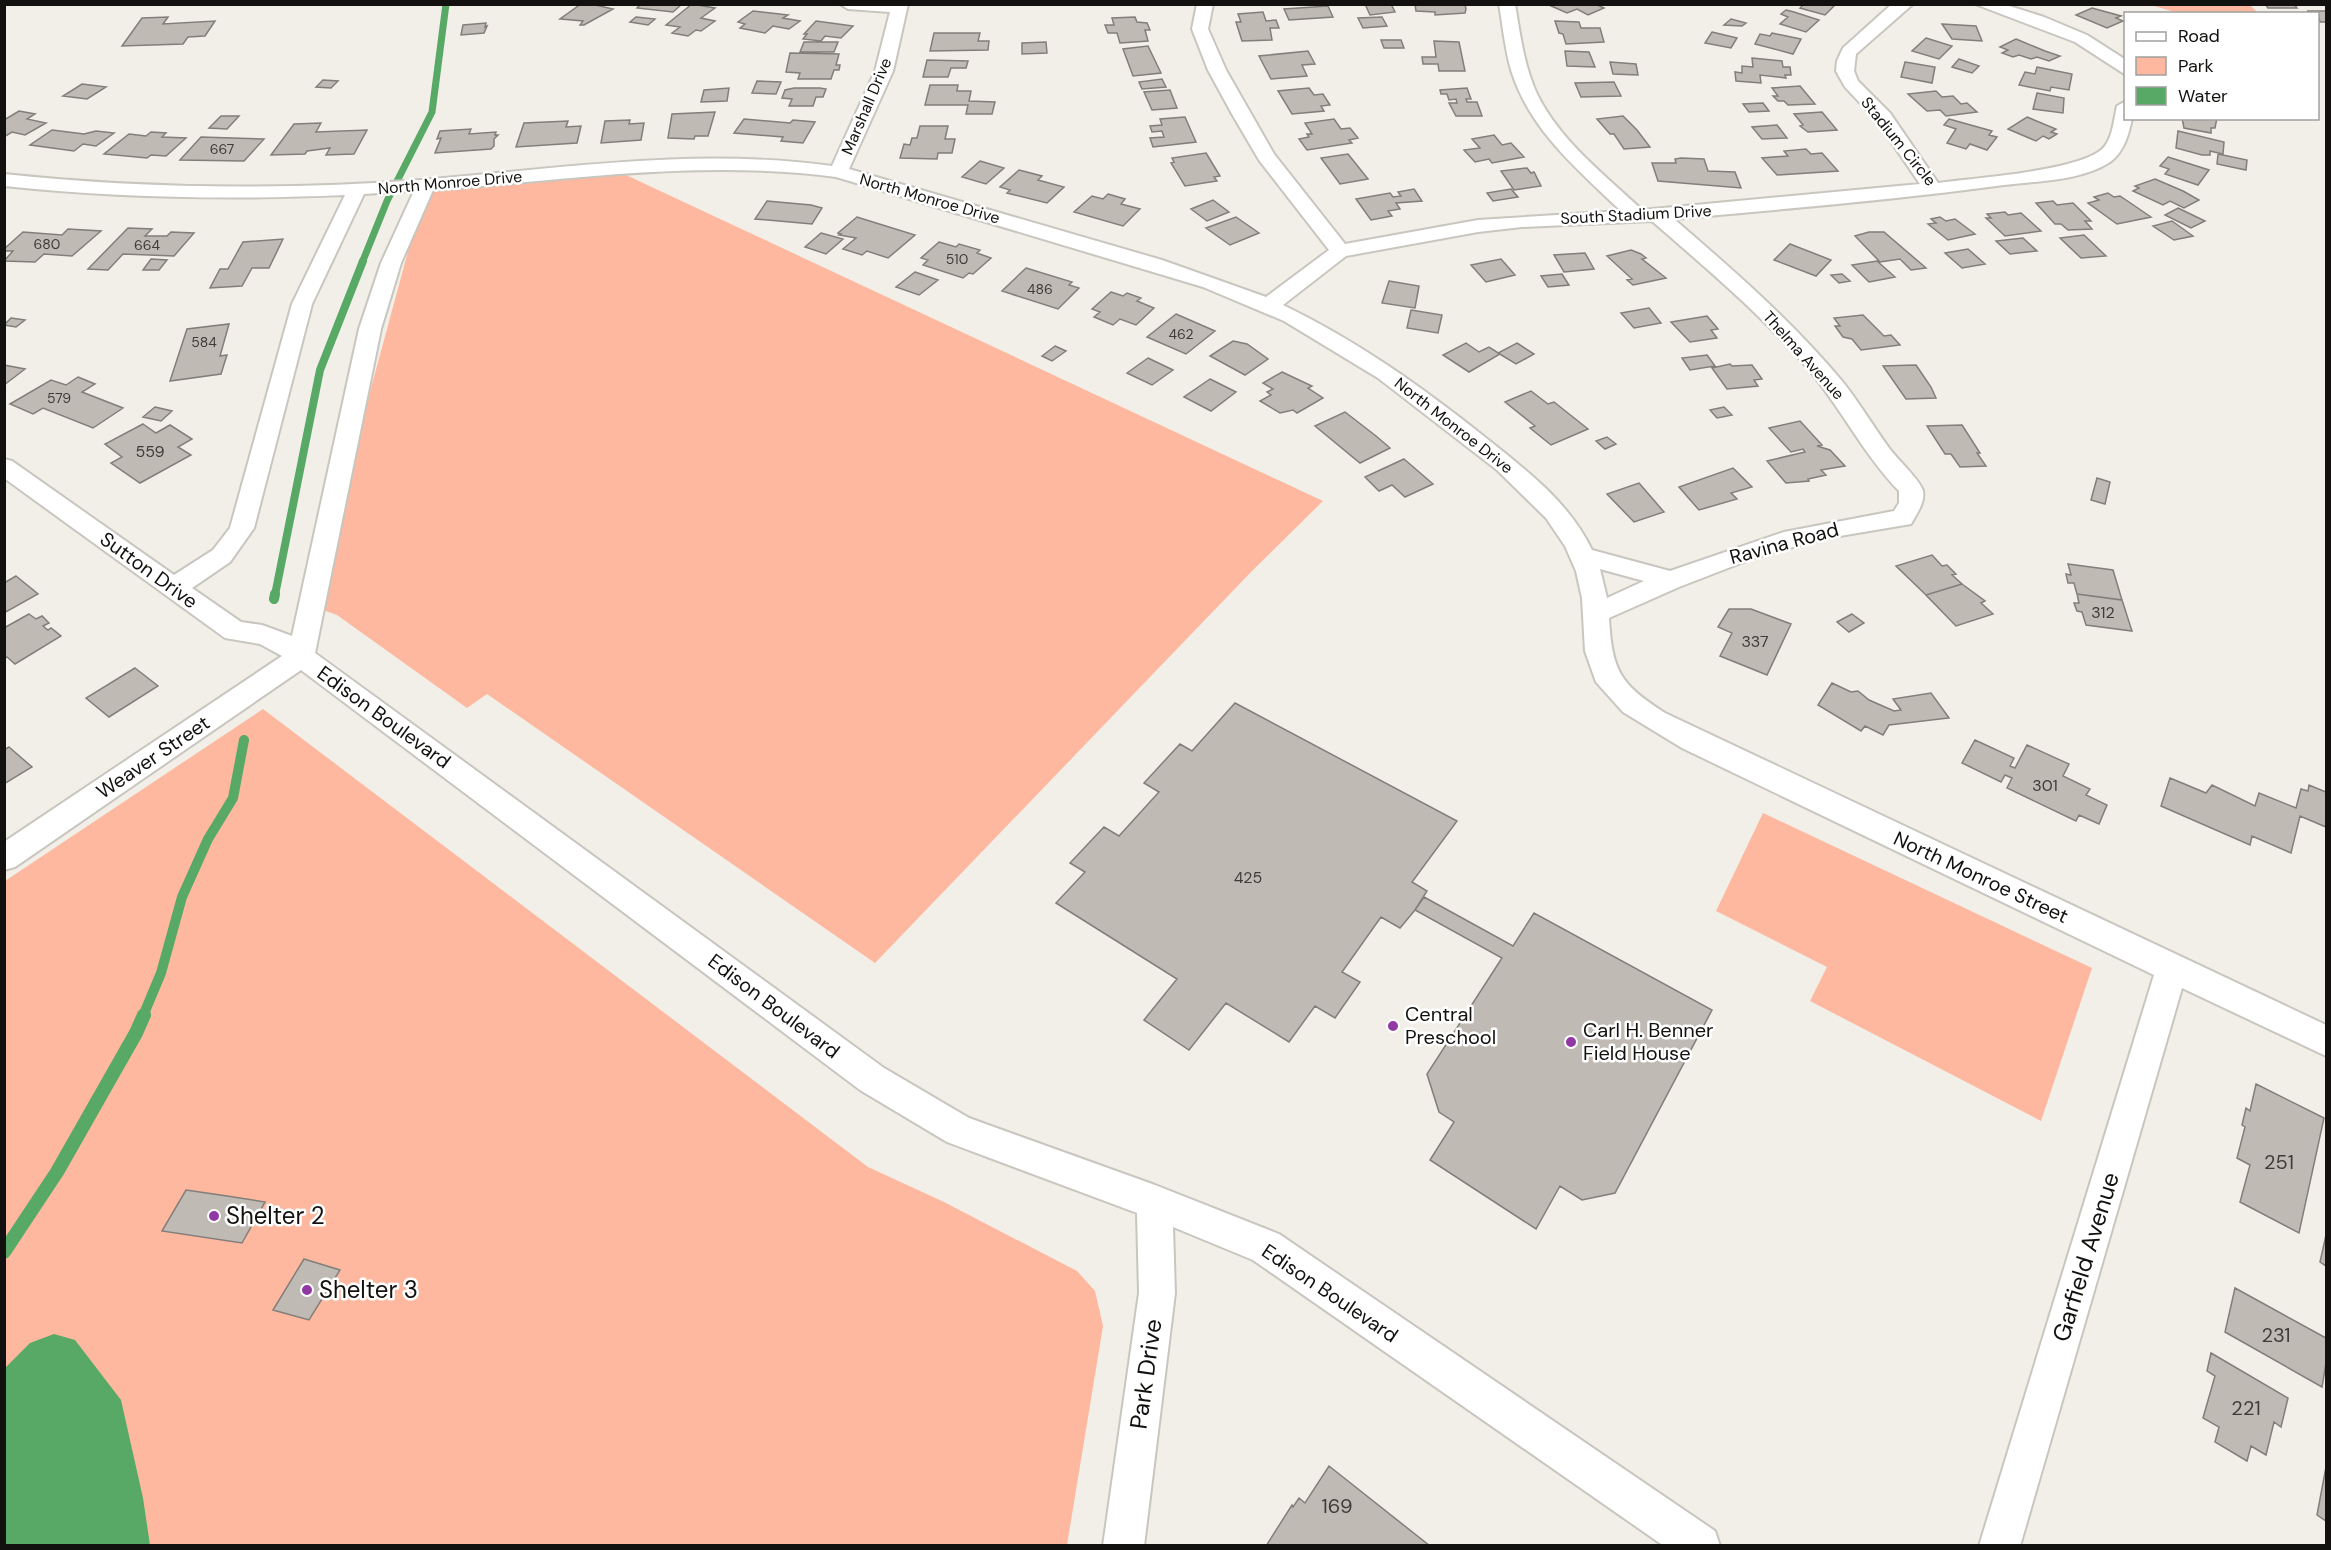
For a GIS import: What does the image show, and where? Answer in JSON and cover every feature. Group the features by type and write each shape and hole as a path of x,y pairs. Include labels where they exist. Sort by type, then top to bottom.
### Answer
{"street":[{"path":"848,4 900,6"},
{"path":"1205,4 1200,28 1236,105 1266,156 1340,251 1268,306"},
{"name":"Thelma Avenue","path":"1507,4 1520,72 1538,112 1561,141 1647,216 1751,296 1834,387 1897,476 1911,489 1911,503 1902,518"},
{"name":"Stadium Circle","path":"1905,4 1896,9 1849,52 1845,61 1845,71 1851,83 1896,133 1934,189 2066,171 2086,166 2113,151 2120,139 2124,117"},
{"path":"1983,4 2080,38 2114,57 2124,68"},
{"name":"Marshall Drive","path":"838,172 884,71 900,6"},
{"name":"North Monroe Drive","path":"4,180 100,189 257,195 420,185 676,162 746,161 838,172 1160,265 1268,306 1364,358 1433,405 1535,491 1557,514 1582,556 1593,586 1597,613 1596,644 1600,661 1614,686 1639,710"},
{"name":"Edison Boulevard","path":"420,185 370,329 302,656 872,1079 959,1131 1155,1202 1266,1247 1700,1545"},
{"path":"173,587 217,560 233,544 242,528 302,304 362,189"},
{"name":"South Stadium Drive","path":"1340,251 1489,224 1647,216 1934,189"},
{"name":"Sutton Drive","path":"4,466 234,631 274,638 302,656"},
{"name":"Ravina Road","path":"1597,613 1669,579 1740,553 1814,532 1902,518"},
{"path":"1582,556 1669,579"},
{"name":"Weaver Street","path":"4,858 302,656"},
{"name":"North Monroe Street","path":"1639,710 1692,740 2326,1041"},
{"name":"Garfield Avenue","path":"1999,1545 2172,968"},
{"name":"Park Drive","path":"1123,1545 1157,1293 1155,1202"}],"green space":[{"path":"2151,5 2250,5 2257,12 2175,12"},
{"path":"611,168 1323,501 1251,572 875,963 487,694 467,708 337,615 312,606 426,185"},
{"path":"263,709 868,1167 944,1202 1077,1271 1095,1291 1103,1326 1067,1545 5,1546 5,881"},
{"path":"1763,813 2092,968 2041,1121 1810,1001 1827,967 1716,911"}],"water":[{"path":"54,1334 75,1340 121,1400 143,1498 150,1545 5,1545 5,1368 30,1343"}],"building":[{"path":"581,4 613,9 584,25 580,25 583,21 560,19"},
{"path":"641,4 682,4 673,12 637,8"},
{"path":"692,4 715,8 701,18 715,21 701,31 696,30 688,36 672,33 680,27 666,25"},
{"path":"1365,4 1391,4 1395,12 1370,15"},
{"path":"1415,4 1465,4 1466,9 1465,13 1435,15 1435,12 1416,11"},
{"path":"1595,4 1604,8 1588,15 1577,9 1567,13 1549,5"},
{"path":"1804,4 1836,4 1825,15 1800,8"},
{"path":"2265,4 2294,4 2297,8 2268,8"},
{"path":"1328,6 1333,17 1289,20 1284,9"},
{"path":"2092,8 2121,16 2116,18 2123,21 2107,28 2076,15"},
{"path":"1786,10 1819,20 1806,32 1780,24 1788,17 1781,14"},
{"path":"753,11 788,15 783,18 800,21 789,29 773,26 765,33 740,28 745,24 738,22"},
{"path":"2307,11 2326,11 2326,22 2320,22 2319,12"},
{"path":"1263,12 1266,21 1276,20 1279,28 1270,28 1272,40 1242,41 1236,22 1241,22 1238,14"},
{"path":"168,17 163,24 215,21 205,36 188,37 183,44 122,46 142,18"},
{"path":"636,17 655,19 648,25 630,22"},
{"path":"1135,17 1137,22 1147,23 1150,30 1145,30 1148,41 1120,43 1117,33 1108,33 1105,25 1114,25 1112,18"},
{"path":"1382,17 1387,26 1363,28 1358,18"},
{"path":"1731,19 1746,23 1742,26 1724,25"},
{"path":"816,21 853,26 841,38 825,36 821,41 803,39 807,34 804,34"},
{"path":"1555,21 1579,22 1581,28 1600,28 1604,42 1566,44"},
{"path":"486,23 484,33 461,35 463,25"},
{"path":"1942,24 1976,26 1982,41 1952,39"},
{"path":"1712,32 1737,38 1731,48 1705,43"},
{"path":"934,33 980,33 978,41 989,41 988,50 930,51"},
{"path":"1772,33 1801,39 1793,54 1755,44 1760,34 1770,36"},
{"path":"1926,38 1952,46 1939,59 1912,51"},
{"path":"2016,39 2060,56 2049,61 2019,55 2013,57 2002,53 2008,50 2000,47"},
{"path":"1381,40 1401,40 1404,48 1384,48"},
{"path":"1434,41 1459,42 1465,71 1439,71 1438,64 1423,64 1422,57 1436,57"},
{"path":"804,42 838,42 834,52 800,52"},
{"path":"1046,42 1047,53 1022,54 1022,43"},
{"path":"1148,46 1161,73 1133,76 1123,49"},
{"path":"1308,51 1315,64 1302,65 1307,76 1271,79 1259,56"},
{"path":"1565,51 1589,52 1595,67 1567,66"},
{"path":"790,53 839,54 836,65 840,65 839,70 834,70 831,79 798,79 800,73 786,72"},
{"path":"1752,58 1782,61 1783,67 1790,67 1791,75 1785,75 1786,78 1760,75 1761,83 1736,81 1735,72 1742,73 1742,66 1753,67"},
{"path":"1959,59 1979,66 1972,73 1952,67"},
{"path":"927,60 968,61 966,68 951,68 948,77 923,77"},
{"path":"1610,62 1636,64 1638,75 1613,74"},
{"path":"1905,62 1935,67 1932,83 1901,77"},
{"path":"2037,67 2072,74 2069,90 2051,87 2050,91 2019,85 2025,72 2035,74"},
{"path":"1162,79 1166,87 1142,89 1139,82"},
{"path":"323,80 338,81 331,88 316,87"},
{"path":"757,81 781,82 776,94 752,93"},
{"path":"1614,82 1621,96 1581,97 1575,83"},
{"path":"82,84 106,87 87,99 63,96"},
{"path":"930,85 958,85 957,91 971,91 969,101 995,102 992,114 966,114 968,105 925,105"},
{"path":"1800,86 1815,104 1788,105 1773,96 1778,96 1772,88"},
{"path":"729,88 727,101 701,102 704,90"},
{"path":"1309,88 1314,95 1323,94 1330,105 1321,106 1324,111 1292,114 1278,91"},
{"path":"1467,88 1471,99 1466,99 1467,102 1477,102 1482,116 1456,116 1449,103 1457,103 1456,99 1449,100 1447,94 1441,94 1440,90"},
{"path":"826,89 823,97 816,97 813,106 789,106 792,99 782,98 785,90"},
{"path":"1170,90 1177,108 1152,110 1144,92"},
{"path":"1936,91 1942,97 1953,96 1961,104 1967,103 1977,112 1946,116 1940,110 1927,111 1908,94"},
{"path":"2037,93 2064,98 2063,113 2033,109"},
{"path":"1763,103 1769,111 1749,112 1743,104"},
{"path":"19,111 35,114 27,119 46,123 25,135 12,132 4,137 4,120"},
{"path":"715,112 708,136 695,136 694,139 668,138 672,114"},
{"path":"1822,112 1837,130 1808,132 1800,126 1803,125 1794,114"},
{"path":"221,116 239,116 227,129 209,128"},
{"path":"1623,116 1650,147 1624,149 1614,134 1610,134 1597,119"},
{"path":"1185,117 1196,142 1153,147 1150,138 1164,137 1162,131 1152,132 1150,126 1162,125 1160,119"},
{"path":"2027,117 2056,129 2051,132 2057,134 2049,139 2043,136 2036,141 2008,129"},
{"path":"744,119 790,123 793,120 815,122 803,143 781,141 783,137 734,133"},
{"path":"1334,119 1341,129 1350,128 1358,138 1349,140 1352,143 1307,150 1299,139 1312,134 1305,123"},
{"path":"1949,119 1992,131 1989,135 1997,137 1987,150 1970,144 1966,149 1947,143 1956,129 1944,125"},
{"path":"630,120 629,124 644,123 641,140 601,143 605,121"},
{"path":"2182,120 2217,120 2215,128 2211,128 2211,133 2184,128"},
{"path":"568,121 566,127 581,126 577,143 516,147 524,123"},
{"path":"321,123 316,132 367,130 354,154 326,155 330,148 307,151 305,154 271,155 294,124"},
{"path":"1777,125 1787,138 1762,139 1752,127"},
{"path":"920,126 948,126 945,139 955,139 952,153 938,153 937,159 900,158 904,144 910,145 912,138 917,138"},
{"path":"471,129 469,134 496,132 495,135 498,135 494,139 494,146 491,149 435,153 441,138 437,139 440,131"},
{"path":"52,130 84,134 96,131 114,133 96,146 83,144 74,151 30,145"},
{"path":"2178,131 2224,142 2223,154 2210,151 2210,155 2202,155 2176,148"},
{"path":"151,132 166,133 162,137 186,138 166,156 151,155 147,158 104,154 129,134 146,136"},
{"path":"1494,135 1502,145 1511,143 1524,157 1492,163 1489,159 1475,162 1464,150 1480,148 1472,139"},
{"path":"201,137 264,139 244,161 180,160"},
{"path":"1806,149 1811,154 1822,153 1838,171 1777,175 1762,158 1788,156 1784,151"},
{"path":"1206,153 1220,176 1214,177 1217,181 1185,186 1171,163 1174,162 1172,158"},
{"path":"1348,154 1368,179 1340,184 1321,158"},
{"path":"2218,154 2247,160 2246,170 2217,164"},
{"path":"2168,157 2209,170 2198,185 2165,174 2169,169 2160,166"},
{"path":"1675,159 1704,159 1708,171 1735,172 1741,188 1658,181 1652,163 1676,163"},
{"path":"980,161 1004,168 986,184 962,177"},
{"path":"1527,168 1531,173 1534,172 1541,186 1514,190 1501,171"},
{"path":"1019,170 1042,176 1038,180 1064,187 1047,203 1007,193 1010,190 1000,187"},
{"path":"2155,179 2199,200 2184,208 2170,201 2163,205 2133,191 2139,188 2135,186"},
{"path":"1414,189 1422,201 1396,203 1400,209 1388,211 1392,216 1371,220 1356,199 1390,193 1393,197 1401,196 1398,192"},
{"path":"1511,189 1518,197 1493,201 1487,193"},
{"path":"2108,193 2114,197 2120,196 2151,217 2117,224 2088,203 2099,200 2094,197"},
{"path":"1108,194 1125,199 1121,204 1140,209 1123,226 1074,212 1092,196 1103,199"},
{"path":"1213,200 1229,212 1207,221 1191,209"},
{"path":"767,201 822,208 812,224 755,219"},
{"path":"2053,201 2057,205 2073,203 2091,221 2085,221 2092,229 2068,230 2061,224 2055,224 2036,203"},
{"path":"2178,208 2205,221 2191,228 2165,215"},
{"path":"2005,212 2008,215 2021,213 2041,231 2005,236 1986,218 1991,218 1987,214"},
{"path":"857,217 915,235 888,258 867,251 862,255 843,249 856,238 838,233"},
{"path":"1236,217 1259,233 1230,245 1206,228"},
{"path":"1940,217 1946,221 1955,219 1975,234 1948,240 1928,224 1936,223 1931,219"},
{"path":"2172,221 2193,236 2174,240 2153,226"},
{"path":"128,228 152,229 145,236 167,236 171,232 194,233 174,256 123,254 108,270 88,269"},
{"path":"68,229 101,231 72,256 44,254 35,262 4,261 13,251 4,251 4,249 23,232 62,235"},
{"path":"1869,232 1884,232 1926,268 1911,270 1900,259 1880,262 1855,236"},
{"path":"821,233 843,239 826,254 805,247"},
{"path":"2084,235 2106,256 2081,258 2060,238"},
{"path":"2023,238 2037,251 2010,254 1996,241"},
{"path":"283,239 269,268 252,268 242,286 210,288 220,269 228,269 243,242"},
{"path":"939,242 956,247 959,244 980,250 977,253 991,258 973,274 969,273 963,278 923,265 928,260 921,258"},
{"path":"1790,244 1831,260 1816,276 1774,260"},
{"path":"1968,249 1985,264 1962,268 1945,253"},
{"path":"1631,250 1646,258 1642,259 1666,278 1633,285 1627,280 1632,279 1607,256"},
{"path":"1585,253 1594,269 1564,272 1554,255"},
{"path":"151,259 167,260 159,270 143,270"},
{"path":"1501,259 1515,275 1486,282 1471,265"},
{"path":"1877,261 1895,277 1869,282 1852,265"},
{"path":"1026,268 1072,282 1069,285 1079,288 1058,309 1002,291"},
{"path":"915,272 938,280 919,295 896,287"},
{"path":"1562,274 1569,285 1548,287 1541,276"},
{"path":"1842,274 1850,281 1839,283 1831,275"},
{"path":"1389,281 1419,286 1415,308 1382,303"},
{"path":"1111,292 1123,296 1127,293 1141,298 1137,301 1154,308 1136,325 1120,319 1113,325 1094,317 1100,312 1092,309"},
{"path":"1649,308 1661,323 1634,328 1621,313"},
{"path":"1411,310 1442,315 1438,333 1407,328"},
{"path":"1176,314 1215,331 1186,354 1147,337"},
{"path":"1863,315 1884,336 1891,335 1900,345 1861,350 1852,339 1843,337 1835,326 1840,326 1834,318"},
{"path":"1707,316 1718,329 1711,330 1717,338 1690,342 1671,322"},
{"path":"11,318 25,320 16,327 4,325"},
{"path":"229,324 220,356 227,355 221,374 170,381 187,329"},
{"path":"1233,341 1247,344 1268,359 1245,375 1210,356"},
{"path":"1466,343 1479,352 1489,347 1500,354 1469,372 1443,355"},
{"path":"1517,343 1534,354 1516,364 1498,353"},
{"path":"1055,346 1066,351 1052,361 1042,356"},
{"path":"1707,355 1715,366 1690,370 1682,358"},
{"path":"1148,358 1173,370 1152,385 1127,373"},
{"path":"1730,364 1732,366 1752,365 1762,379 1754,380 1758,386 1727,389 1712,368"},
{"path":"4,365 25,369 4,385"},
{"path":"1916,365 1936,398 1906,399 1883,366"},
{"path":"1282,372 1312,386 1308,388 1323,398 1297,413 1293,410 1280,413 1260,401 1271,395 1267,392 1273,389 1263,383"},
{"path":"78,377 95,384 82,392 123,408 93,428 43,408 33,414 10,404 51,380 66,385"},
{"path":"1210,379 1236,392 1211,411 1184,397"},
{"path":"1531,391 1548,404 1554,402 1588,429 1551,445 1530,428 1535,426 1505,402"},
{"path":"155,407 172,411 161,421 143,417"},
{"path":"1724,407 1732,415 1717,418 1710,410"},
{"path":"1345,412 1390,448 1360,463 1315,426"},
{"path":"1800,421 1822,445 1817,446 1830,450 1845,466 1821,470 1826,475 1808,479 1809,481 1786,483 1767,461 1805,452 1803,449 1791,452 1769,428"},
{"path":"143,424 156,433 170,425 192,439 178,447 191,455 140,483 111,463 122,457 105,444"},
{"path":"1962,425 1986,466 1960,467 1951,454 1945,454 1927,426"},
{"path":"1607,437 1616,444 1605,449 1596,441"},
{"path":"1404,459 1433,484 1405,497 1392,485 1379,491 1365,477"},
{"path":"1733,468 1752,487 1731,493 1737,499 1699,510 1679,487"},
{"path":"2097,478 2110,482 2105,504 2091,500"},
{"path":"1639,483 1664,512 1634,522 1607,494"},
{"path":"1932,555 1942,566 1947,565 1956,574 1952,575 1962,584 1926,595 1896,566"},
{"path":"2068,564 2113,570 2122,600 2077,594 2074,583 2068,583 2066,574 2071,575"},
{"path":"16,576 38,594 4,613 4,583"},
{"path":"1962,584 1985,601 1981,603 1993,614 1956,626 1926,595"},
{"path":"2077,594 2122,600 2132,631 2086,625 2082,612 2077,611 2074,603 2079,603"},
{"path":"1729,609 1751,609 1791,624 1767,675 1720,656 1732,633 1718,627"},
{"path":"29,614 36,619 42,616 49,623 43,626 48,630 51,628 61,636 15,664 7,657 4,658 4,628"},
{"path":"1852,614 1864,623 1849,632 1837,622"},
{"path":"135,668 158,686 109,717 86,698"},
{"path":"1832,683 1851,692 1858,691 1869,700 1894,711 1901,710 1893,699 1931,693 1949,718 1889,725 1883,735 1865,726 1861,731 1818,705"},
{"path":"1235,703 1457,821 1412,882 1427,891 1415,910 1400,928 1381,917 1342,972 1360,982 1335,1018 1315,1006 1289,1042 1226,1003 1189,1050 1144,1020 1177,979 1056,903 1085,872 1070,863 1104,827 1119,836 1159,792 1144,783 1180,744 1192,751"},
{"path":"1975,740 2014,758 2010,766 2015,768 2027,745 2069,764 2063,776 2090,789 2086,795 2107,805 2099,824 2079,815 2076,821 2007,788 2012,778 2005,775 2001,782 1962,763"},
{"path":"9,747 32,767 4,784 4,750"},
{"path":"2170,778 2206,793 2212,785 2255,806 2259,793 2296,808 2301,789 2308,791 2309,785 2326,792 2326,827 2300,816 2291,853 2252,836 2250,845 2161,806"},
{"name":"Carl H. Benner Field House","path":"1424,897 1513,946 1534,913 1712,1010 1615,1193 1582,1200 1560,1186 1536,1229 1430,1160 1454,1122 1439,1112 1427,1074 1502,958 1415,910"},
{"path":"2256,1084 2324,1118 2299,1233 2240,1202 2250,1165 2237,1158 2245,1127 2242,1125 2246,1108 2250,1111"},
{"name":"Shelter 2","path":"186,1190 265,1202 242,1243 162,1231"},
{"path":"2326,1235 2326,1266 2320,1262"},
{"name":"Shelter 3","path":"304,1259 340,1270 309,1320 273,1310"},
{"path":"2235,1288 2326,1338 2326,1363 2322,1387 2225,1332"},
{"path":"2211,1353 2288,1398 2281,1427 2274,1422 2266,1455 2251,1446 2247,1461 2215,1442 2219,1427 2203,1418 2215,1376 2207,1371"},
{"path":"1329,1466 1430,1546 1266,1546 1292,1505 1293,1507 1299,1498 1305,1503"},
{"path":"2326,1467 2326,1521 2317,1515"}],"waterway":[{"path":"362,263 387,201 432,112 446,4"},
{"path":"275,595 320,370 363,261"},
{"path":"274,599 275,594"},
{"path":"143,1016 161,973 182,897 208,839 233,798 244,740"},
{"path":"4,1252 57,1172 144,1015"}],"place":[{"name":"Central Preschool","path":"1393,1026"},
{"name":"Carl H. Benner Field House","path":"1571,1042"},
{"name":"Shelter 2","path":"214,1216"},
{"name":"Shelter 3","path":"307,1290"}]}
